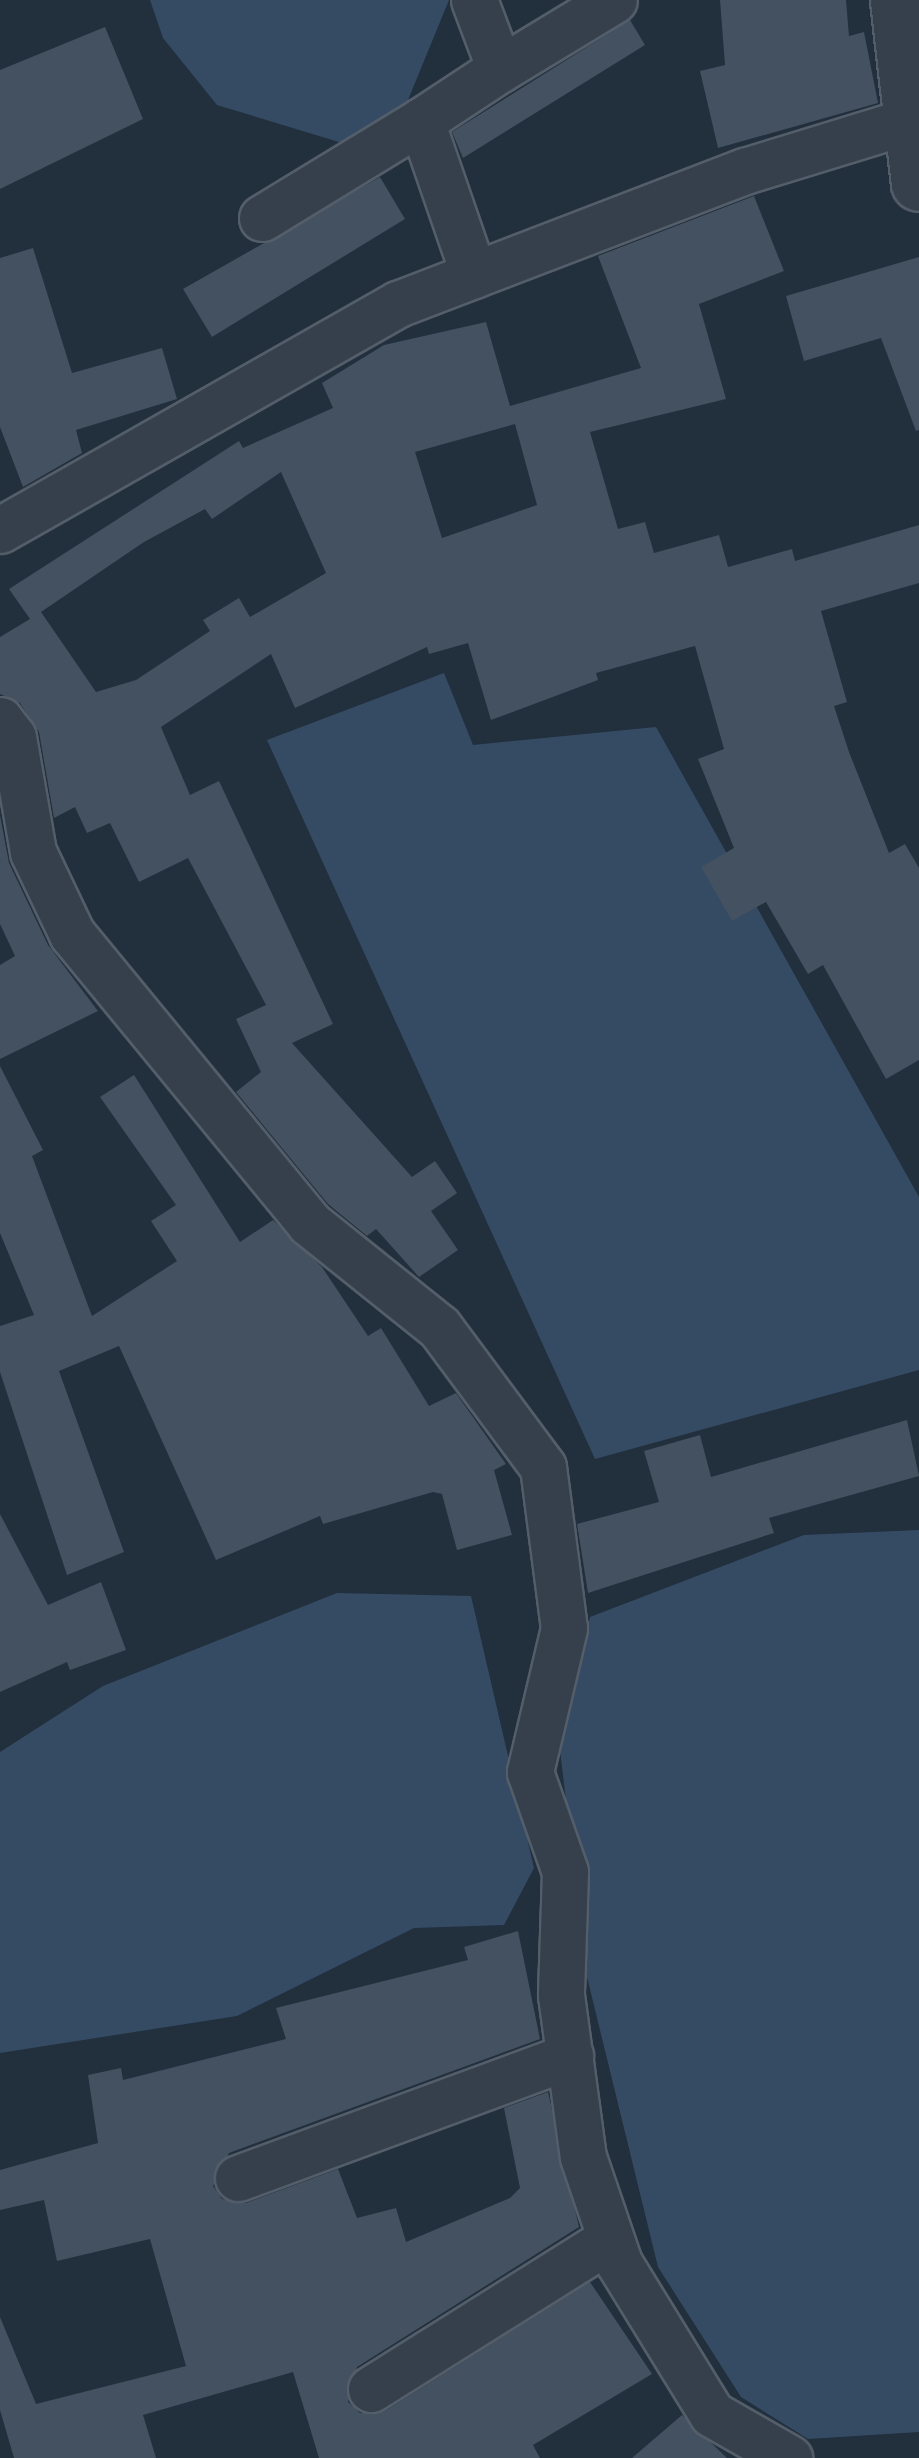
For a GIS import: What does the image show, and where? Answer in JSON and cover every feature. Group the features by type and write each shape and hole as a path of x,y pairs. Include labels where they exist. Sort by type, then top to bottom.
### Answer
{"street":[{"path":"474,0 500,69"},
{"path":"262,218 614,0"},
{"path":"898,0 908,122 919,183"},
{"path":"421,121 474,275"},
{"path":"0,530 398,304 745,171 908,122"},
{"path":"0,720 13,737 32,852 72,934 309,1223 439,1327 543,1468 564,1628 530,1772 566,1872 561,1995 583,2158 610,2238 712,2414 789,2458"},
{"path":"238,2178 570,2056"},
{"path":"371,2389 610,2238"}],"water":[{"path":"150,0 449,0 408,100 352,146 217,105 163,38"},
{"path":"444,673 473,745 656,727 919,1197 919,1370 595,1459 267,740"},
{"path":"919,1530 919,2432 808,2439 741,2397 658,2267 587,1977 558,1733 590,1617 804,1535"},
{"path":"337,1593 471,1596 534,1868 504,1925 414,1928 237,2016 0,2053 0,1752 103,1686"}],"building":[{"path":"720,0 846,0 849,36 864,32 878,103 718,148 700,71 725,65"},
{"path":"630,20 645,45 463,158 452,132"},
{"path":"105,27 143,119 0,189 0,70"},
{"path":"380,177 405,219 212,337 183,289"},
{"path":"754,196 784,271 699,304 726,399 590,432 618,529 645,522 654,553 719,535 728,567 792,549 795,561 919,525 919,583 821,611 847,702 834,706 849,752 889,853 905,844 919,868 919,1060 886,1079 823,965 808,974 766,902 732,921 701,867 734,848 698,759 724,749 695,646 596,673 598,680 491,720 468,643 429,654 427,647 295,708 271,654 161,727 190,795 219,781 333,1024 292,1043 412,1177 435,1161 457,1193 431,1211 458,1250 419,1277 376,1229 367,1236 328,1204 236,1092 261,1072 236,1019 266,1005 188,858 139,882 110,823 87,833 75,807 54,818 39,732 20,703 0,694 0,637 30,619 9,589 239,441 243,448 333,408 322,383 384,345 486,322 510,406 641,368 598,256","holes":["515,424 537,505 442,538 415,452","281,472 326,573 250,617 239,598 203,620 210,631 136,680 96,692 41,612 144,542 205,509 212,519"]},
{"path":"33,248 72,373 162,348 177,399 76,430 82,453 23,487 0,427 0,258"},
{"path":"919,257 916,431 881,338 804,361 786,296"},
{"path":"0,815 9,863 48,945 98,1011 0,1059 0,965 15,956 0,924"},
{"path":"0,1066 43,1150 32,1156 92,1316 177,1261 151,1221 176,1205 100,1097 134,1075 240,1242 273,1220 322,1267 368,1336 381,1328 429,1406 456,1393 506,1464 494,1470 512,1535 457,1550 442,1494 433,1492 323,1524 320,1516 216,1560 119,1346 59,1371 124,1552 67,1575 0,1372 0,1326 34,1315 0,1233"},
{"path":"907,1420 919,1476 769,1518 774,1533 588,1593 577,1524 659,1502 644,1451 700,1435 711,1477"},
{"path":"0,1514 48,1605 101,1582 126,1650 70,1670 67,1662 0,1692"},
{"path":"518,1931 540,2039 229,2153 213,2186 222,2199 246,2203 338,2169 357,2218 396,2208 406,2242 510,2198 520,2188 504,2108 548,2092 579,2227 357,2367 348,2402 360,2413 385,2411 590,2282 652,2374 533,2445 540,2458 319,2458 293,2372 143,2415 156,2458 14,2458 0,2410 0,2317 36,2404 186,2366 150,2239 57,2261 44,2200 0,2210 0,2170 98,2143 88,2075 121,2068 123,2080 286,2039 276,2008 468,1960 464,1947"},
{"path":"682,2415 727,2458 632,2458"}]}
